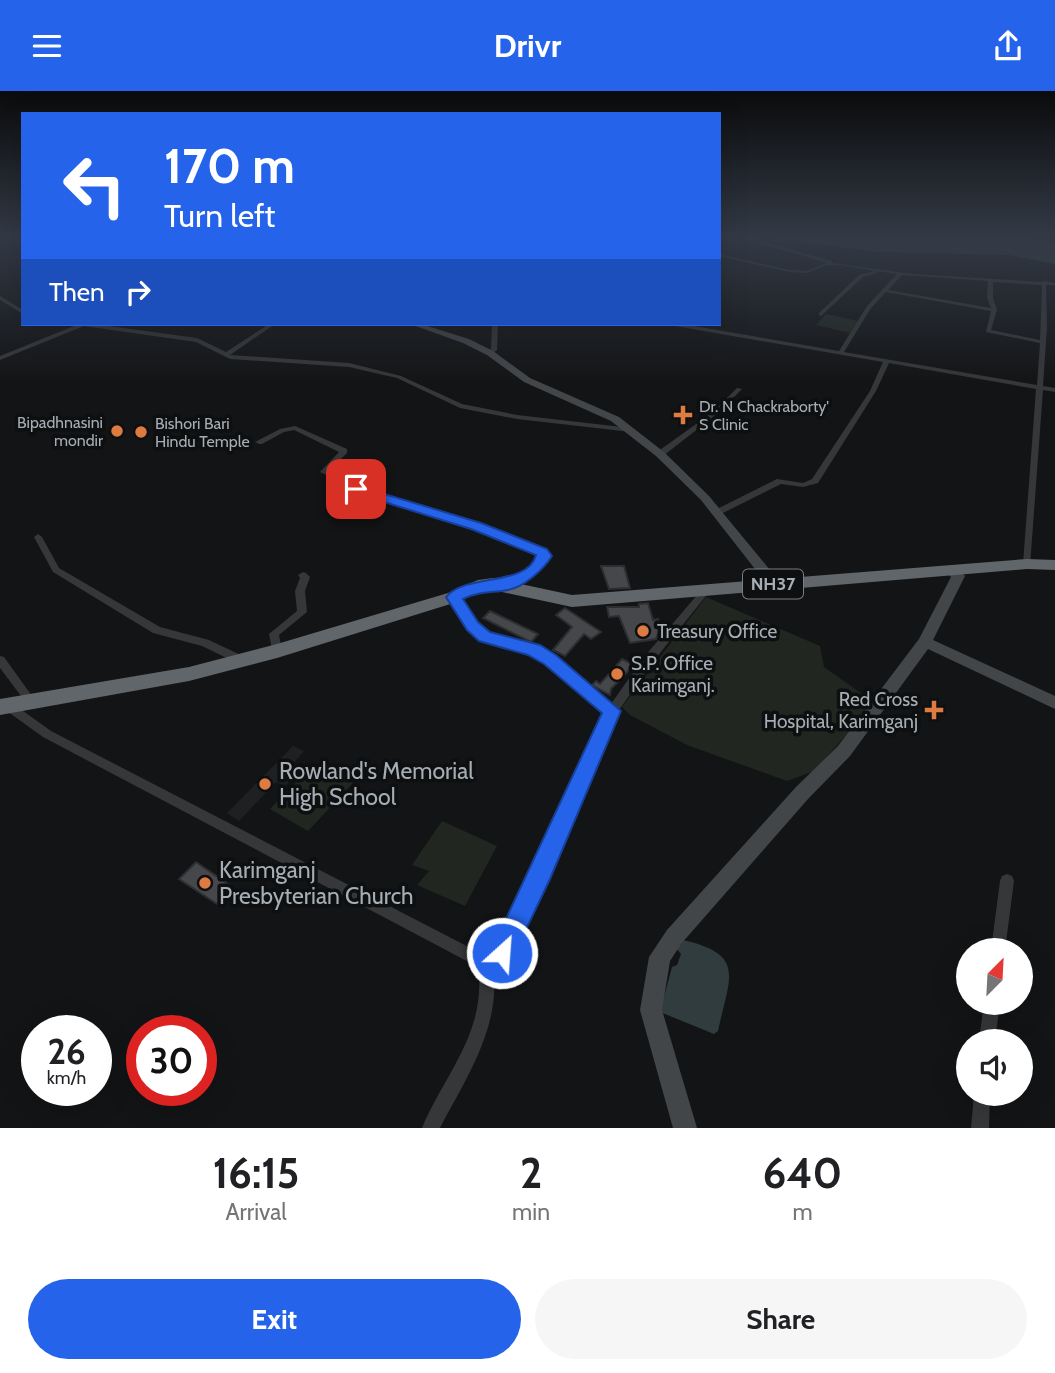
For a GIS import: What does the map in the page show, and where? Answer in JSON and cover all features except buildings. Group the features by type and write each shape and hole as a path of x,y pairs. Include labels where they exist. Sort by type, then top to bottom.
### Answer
{"highway":[{"name":"NH37","path":"10,705 188,674 277,651 454,597 478,586 508,585 542,596 572,601 1027,564 1055,565"}],"main road":[{"path":"420,326 456,337 489,353 512,372 607,414 631,430 660,454 718,512 774,584"},
{"path":"685,1128 651,1010 660,957 674,937 802,793 844,751 925,642 958,576 954,572"},
{"path":"925,642 1055,702"}],"street":[{"path":"821,314 850,286"},
{"path":"840,353 869,307 891,286"},
{"path":"991,286 990,303 994,310 988,331 1043,342"},
{"path":"1027,564 1045,286"},
{"path":"888,291 994,310"},
{"path":"0,298 21,311"},
{"path":"0,358 79,326"},
{"path":"98,326 197,340 226,355 349,365 399,377 460,406 517,417 631,430"},
{"path":"226,355 269,326"},
{"path":"489,353 494,350 495,326"},
{"path":"686,326 1055,390"},
{"path":"718,512 780,481 803,485 815,481 873,391 887,361"},
{"path":"660,454 715,413 739,389"},
{"path":"259,442 282,429 300,430 344,451 324,472 346,481 356,489 476,526 545,556 539,565 508,585"},
{"path":"38,537 55,570 157,630 205,643 241,660"},
{"path":"277,651 274,634 302,612 300,591 305,577 303,575"},
{"path":"485,963 502,953 542,872 612,711 648,660 707,589"},
{"path":"454,597 472,626 485,636 534,650 550,659 612,711"},
{"path":"0,660 24,688 27,696 10,705 47,734 485,963 489,977 484,1019 431,1128"},
{"path":"1000,938 1007,881"},
{"path":"980,1128 981,1106"}],"shaded area":[{"path":"826,314 858,321 850,333 816,325"},
{"path":"706,597 820,646 824,667 875,703 814,771 787,781 687,745 630,715 622,707"},
{"name":"Rowland's Memorial High School","path":"293,746 304,751 287,771 294,776 285,786 276,782 239,821 227,813"},
{"path":"314,764 353,783 308,831 270,809"},
{"path":"442,821 497,846 465,906 417,885 429,871 412,865"},
{"path":"679,939 715,952 724,960 728,970 727,995 718,1031 714,1034 660,1012 672,967 677,965 681,954 676,948"}],"place":[{"name":"Dr. N Chackraborty' S Clinic","path":"683,415"},
{"name":"Bipadhnasini mondir","path":"117,431"},
{"name":"Bishori Bari Hindu Temple","path":"141,432"},
{"name":"Treasury Office","path":"643,631"},
{"name":"S.P. Office Karimganj.","path":"617,674"},
{"name":"Red Cross Hospital, Karimganj","path":"934,710"},
{"name":"Rowland's Memorial High School","path":"265,784"},
{"name":"Karimganj Presbyterian Church","path":"205,883"}],"route":[{"path":"356,489 383,500 476,526 541,552 545,556 539,565 508,585 478,586 454,597 472,626 485,636 534,650 550,659 612,711 542,872 502,953"}]}
